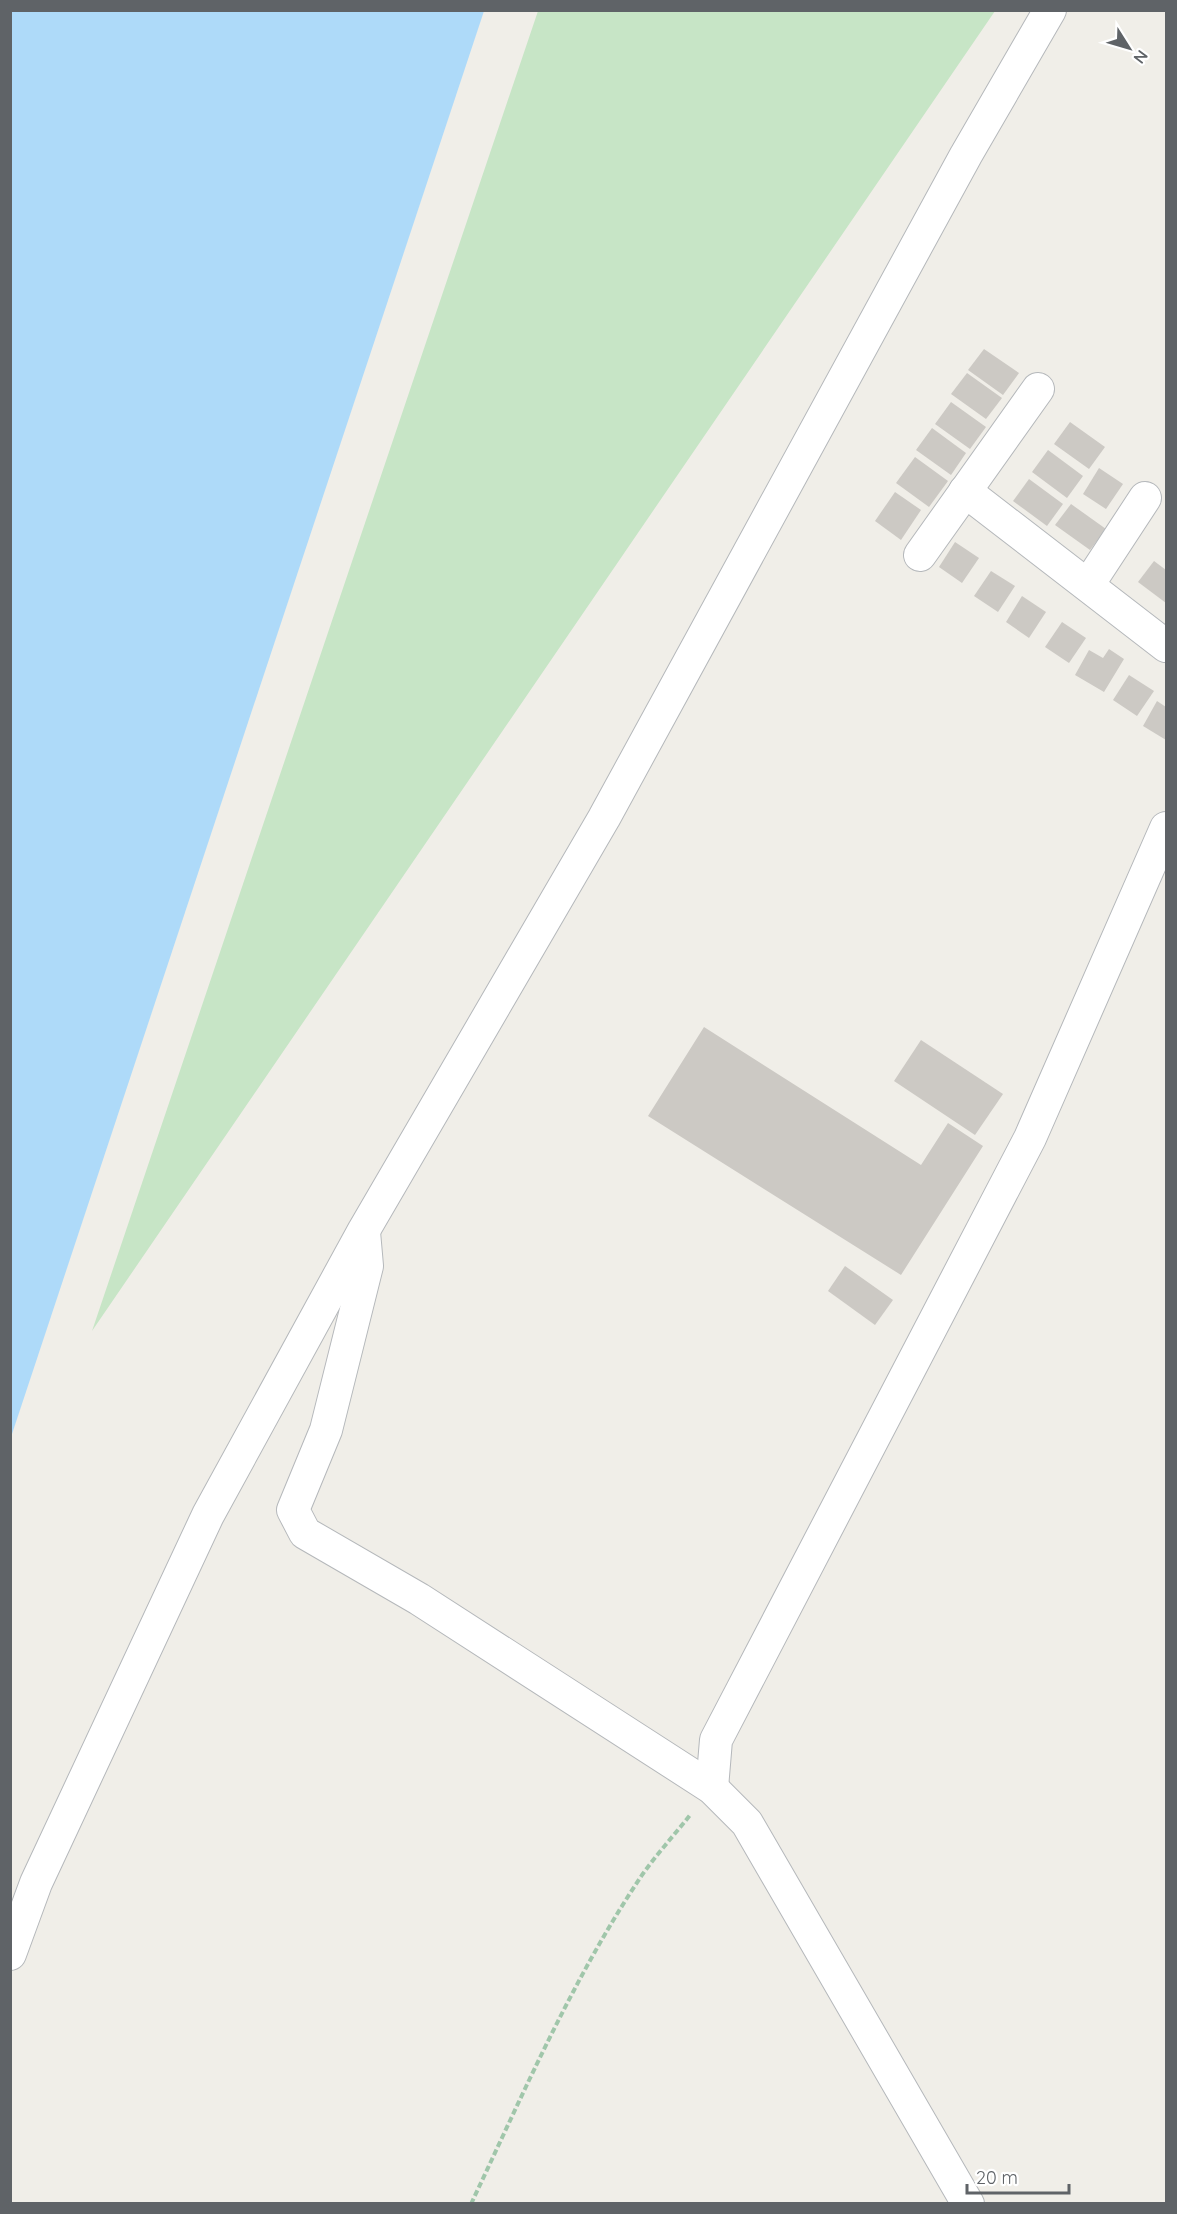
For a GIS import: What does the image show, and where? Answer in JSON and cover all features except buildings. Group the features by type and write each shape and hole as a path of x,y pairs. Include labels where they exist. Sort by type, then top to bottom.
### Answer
{"street":[{"path":"10,1954 36,1883 208,1515 364,1230 604,818 966,155 1050,10"},
{"path":"920,555 1038,389"},
{"path":"965,491 1167,646"},
{"path":"1088,585 1145,498"},
{"path":"712,1788 716,1740 1030,1138 1167,828"},
{"path":"364,1230 367,1266 328,1419 293,1510 305,1533 418,1599 712,1788 747,1823 968,2204"}],"path":[{"path":"471,2204 517,2103 586,1967 643,1874 712,1788"}],"green space":[{"path":"538,11 995,11 92,1331"}],"water":[{"path":"10,11 484,11 11,1437"}]}
